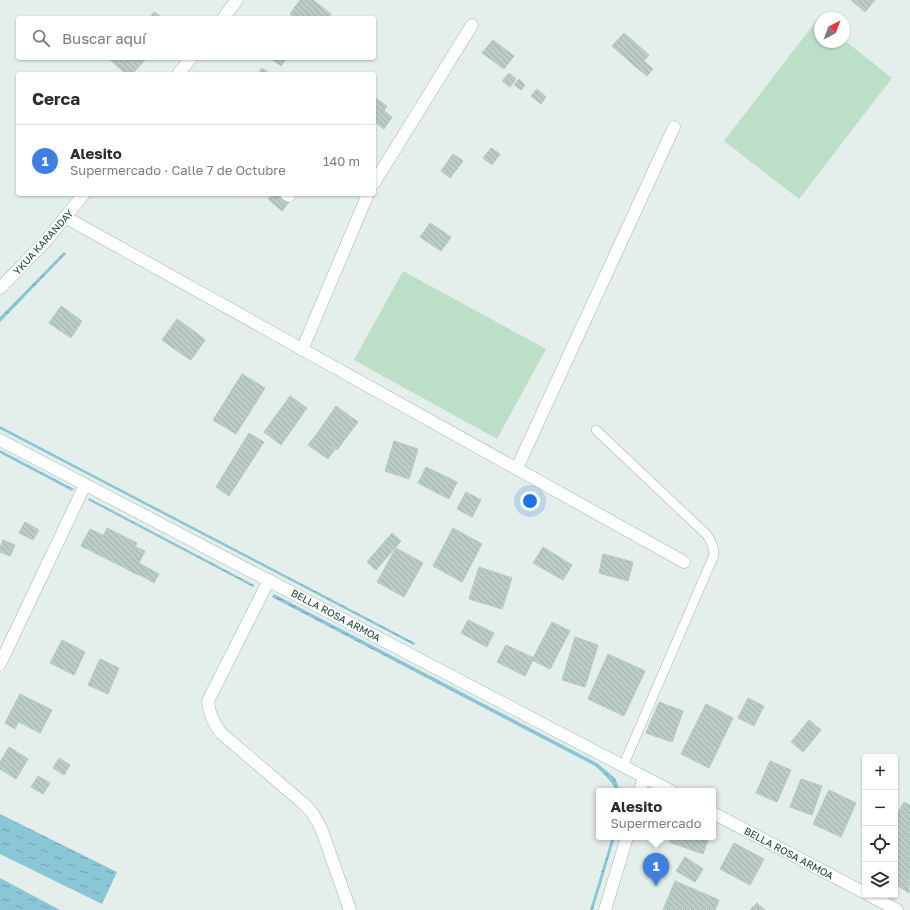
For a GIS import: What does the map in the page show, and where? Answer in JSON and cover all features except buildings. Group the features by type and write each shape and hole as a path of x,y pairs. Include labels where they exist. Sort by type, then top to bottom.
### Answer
{"street":[{"path":"225,16 237,0"},
{"path":"376,180 472,25"},
{"path":"180,72 189,60"},
{"path":"517,468 674,127"},
{"name":"YKUA KARANDAY","path":"0,288 45,242 82,196"},
{"path":"302,350 367,196"},
{"path":"65,217 684,562"},
{"name":"BELLA ROSA ARMOA","path":"0,440 665,788"},
{"path":"0,664 85,485"},
{"path":"269,580 208,701 209,713 221,733 304,804 313,814 321,828 350,910"},
{"path":"641,788 644,777"},
{"name":"BELLA ROSA ARMOA","path":"716,815 862,891"},
{"path":"605,910 625,840"},
{"path":"875,898 897,910"}],"lane":[{"path":"596,430 707,535 712,541 714,547 714,555 623,766"}],"green space":[{"path":"814,24 814,48 850,48 850,45 892,78 799,199 724,141"},
{"path":"403,271 546,349 497,439 354,360"}],"water":[{"path":"64,252 66,254 0,322 0,317"},
{"path":"0,426 415,643 414,645 0,429"},
{"path":"0,450 74,489 72,491 0,453"},
{"path":"89,498 254,585 253,587 88,500"},
{"path":"274,594 597,763 615,778 619,788 614,788 604,774 595,766 272,597"},
{"path":"0,814 117,872 102,904 0,854"},
{"path":"611,840 614,840 593,910 590,910"},
{"path":"0,878 60,910 0,910"}],"place":[{"name":"Alesito","path":"656,886"}]}
